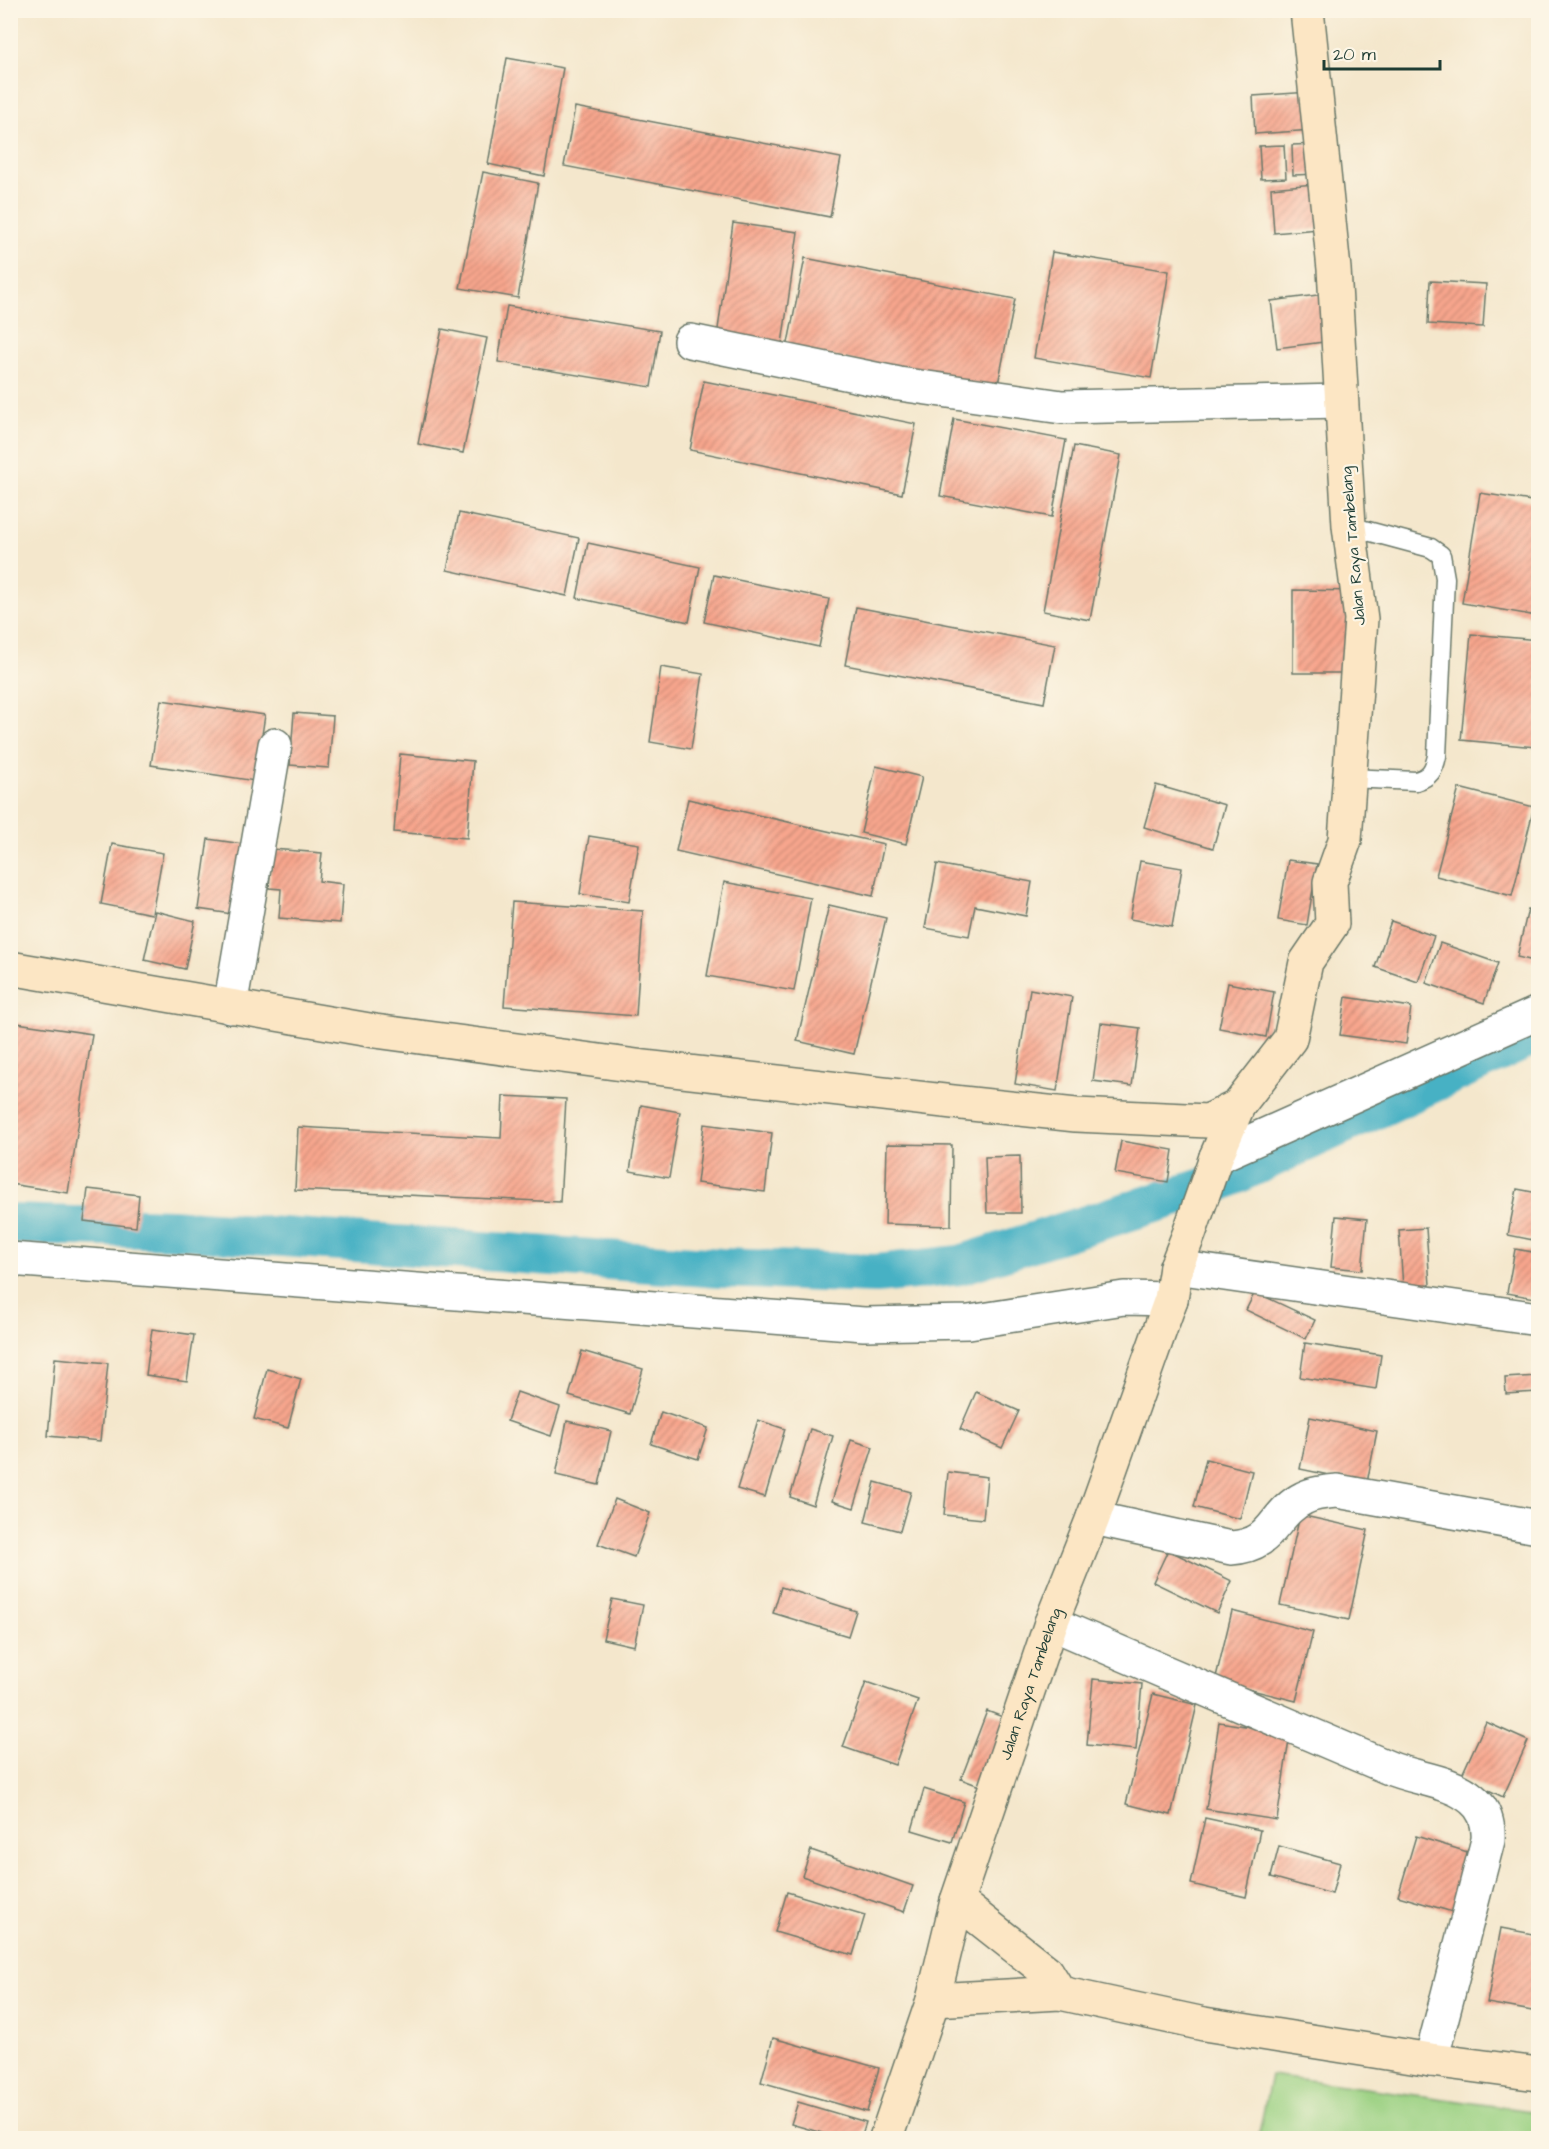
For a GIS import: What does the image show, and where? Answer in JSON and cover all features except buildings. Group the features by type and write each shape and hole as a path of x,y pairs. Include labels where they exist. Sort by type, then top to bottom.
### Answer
{"main road":[{"name":"Jalan Raya Tambelang","path":"886,2139 933,2000 957,1901 1051,1623 1093,1518 1171,1299 1176,1267 1216,1157 1238,1106 1290,1039 1306,962 1332,924 1330,882 1345,840 1361,620 1330,401 1334,269 1307,10"},
{"path":"10,968 375,1031 625,1065 973,1105 1076,1115 1208,1121 1238,1106"},
{"path":"957,1901 1047,1972 1060,1993"},
{"path":"933,2000 1060,1993 1204,2024 1431,2060 1539,2074"}],"street":[{"path":"690,341 899,384 1062,407 1330,401"},
{"path":"230,1007 275,745"},
{"path":"1216,1157 1539,1013"},
{"path":"10,1259 864,1324 969,1322 1124,1298 1171,1299"},
{"path":"1176,1267 1539,1319"},
{"path":"1093,1518 1231,1548 1243,1547 1259,1542 1282,1516 1304,1498 1337,1491 1539,1527"},
{"path":"1051,1623 1391,1769 1458,1790 1473,1800 1486,1820 1488,1840 1431,2060"}],"lane":[{"path":"1349,526 1431,548 1441,555 1445,578 1435,767 1425,778 1416,781 1350,778"}],"green space":[{"path":"1271,2075 1538,2112 1538,2138 1258,2138"}],"waterway":[{"path":"10,1224 171,1229 721,1268 876,1274 960,1265 1215,1184 1538,1034"}]}
